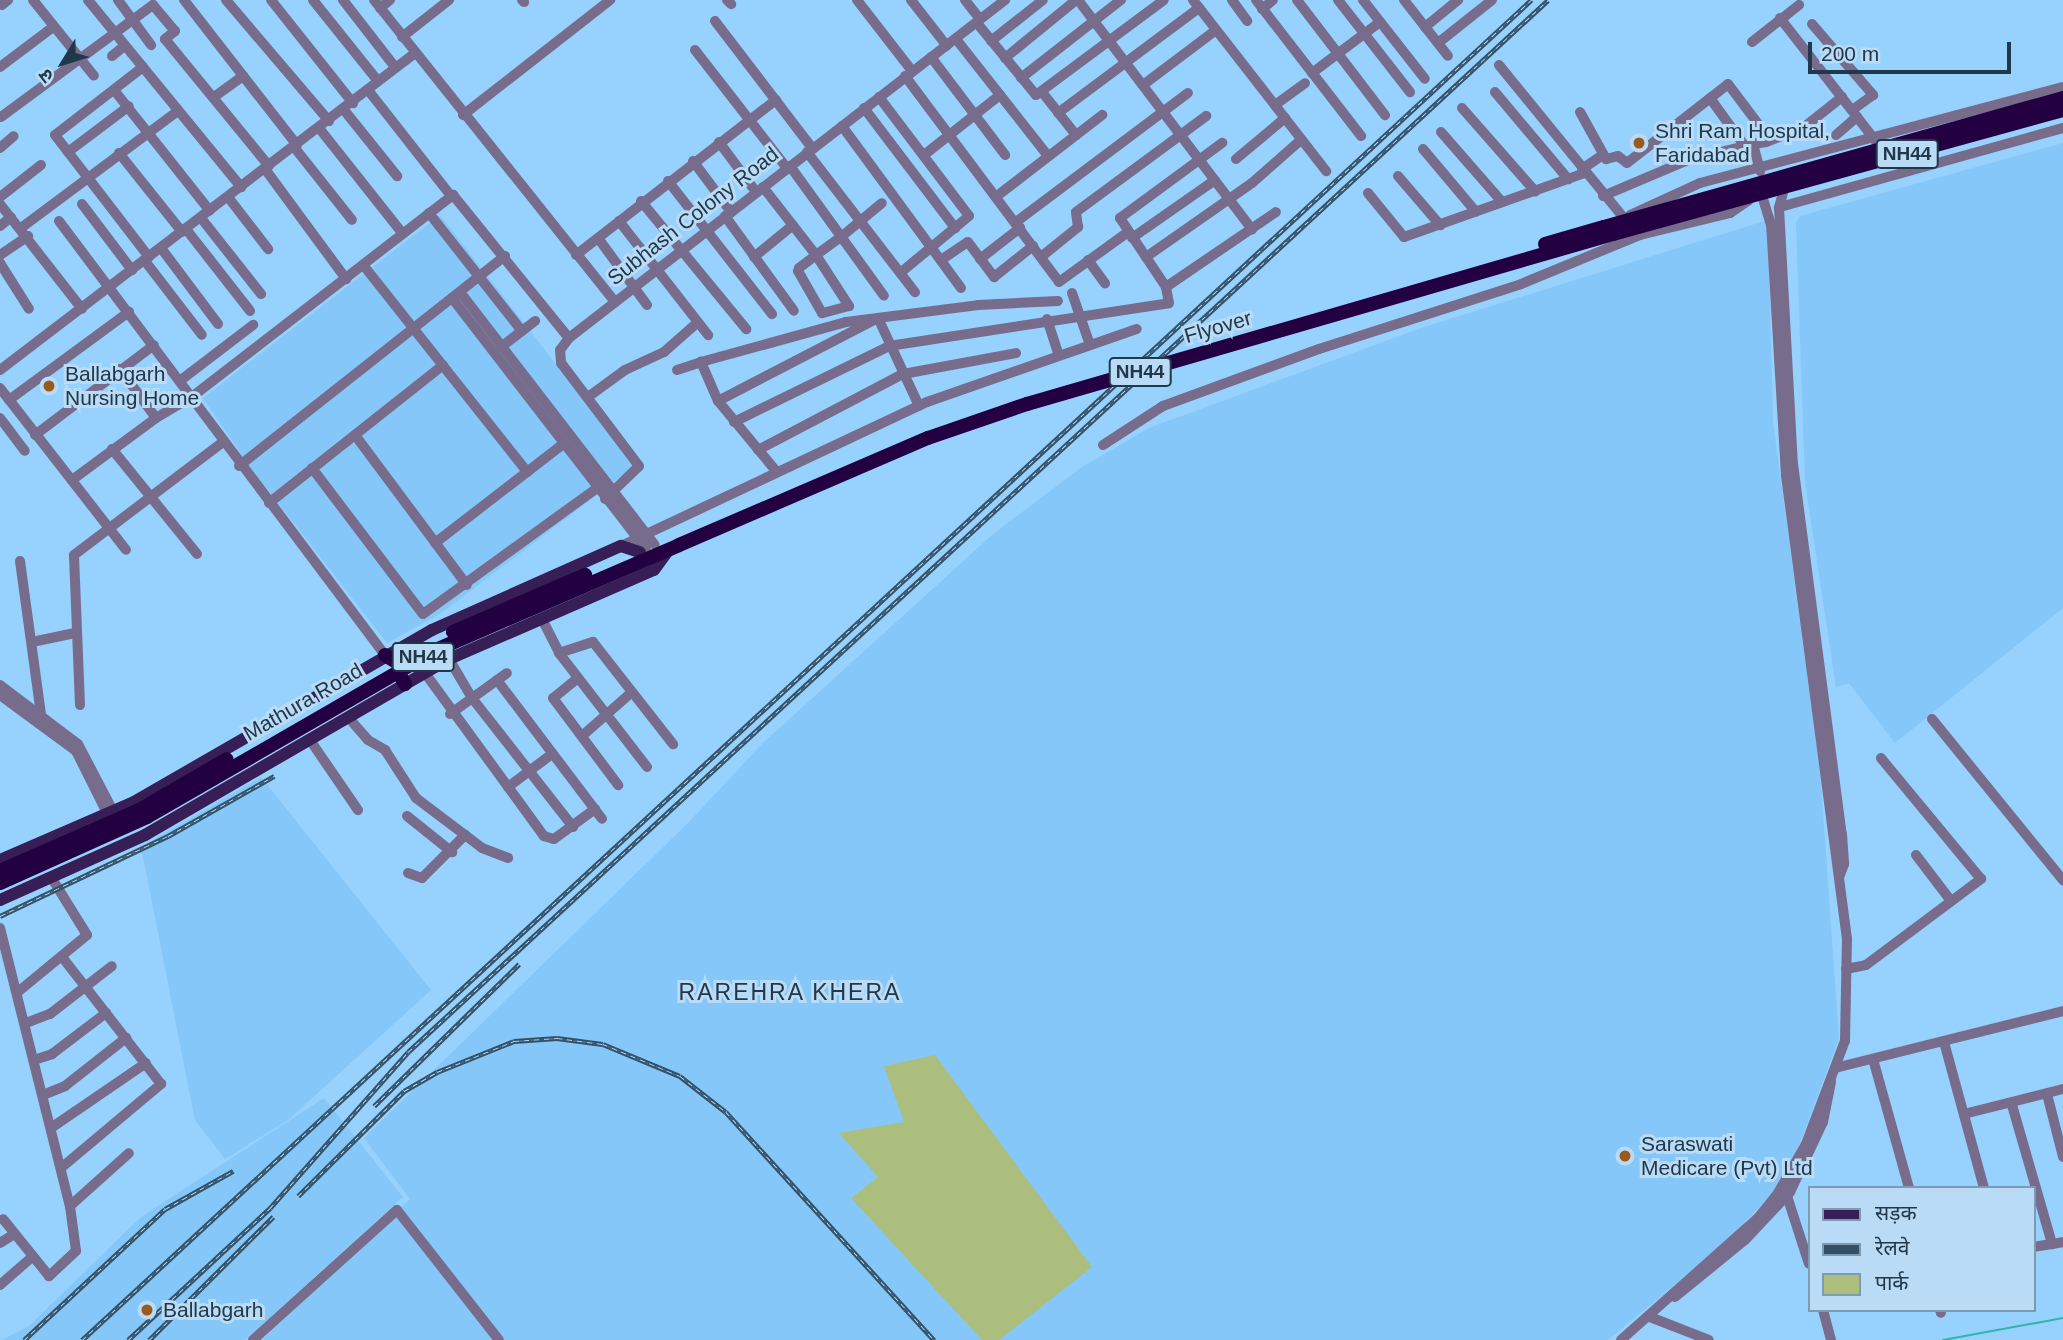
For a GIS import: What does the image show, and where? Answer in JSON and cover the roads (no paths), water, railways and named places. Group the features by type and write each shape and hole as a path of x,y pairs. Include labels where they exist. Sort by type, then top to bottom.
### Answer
{"highway":[{"name":"NH44","path":"1614,226 2063,98"},
{"name":"NH44","path":"1757,196 2063,110"},
{"name":"Flyover","path":"656,544 960,417 1614,226 1757,196"},
{"name":"Mathura Road","path":"396,668 451,627 656,544"},
{"name":"Mathura Road","path":"0,871 187,788 396,668 656,544"},
{"name":"Mathura Road","path":"0,883 147,817 187,788"}],"main road":[{"path":"0,860 110,812 396,668 425,673 449,659 654,570 656,544 621,545 451,627 432,630 396,668 348,717 145,835 0,900"}],"street":[{"path":"33,0 94,76"},
{"path":"88,0 123,47 143,67 241,187"},
{"path":"118,0 151,45"},
{"path":"184,0 352,220"},
{"path":"226,0 329,121"},
{"path":"271,0 353,103"},
{"path":"313,0 378,81"},
{"path":"343,0 395,67"},
{"path":"390,0 377,4 614,301"},
{"path":"402,37 449,0"},
{"path":"463,115 610,0"},
{"path":"857,0 950,135 1059,282 1088,260 1216,180"},
{"path":"911,0 1000,95 1048,156"},
{"path":"965,0 991,41 1035,95 1164,0"},
{"path":"991,41 1043,0"},
{"path":"1005,58 1077,0 1252,229"},
{"path":"1021,78 1121,0"},
{"path":"1232,0 1247,21"},
{"path":"1273,0 1259,4 1361,136"},
{"path":"1297,0 1385,115"},
{"path":"1338,0 1410,92"},
{"path":"1363,0 1425,79"},
{"path":"1425,27 1458,0"},
{"path":"1438,43 1492,0"},
{"name":"Subhash Colony Road","path":"569,338 1003,1"},
{"path":"1406,1 1448,56"},
{"path":"1,117 80,60 151,2 175,31 165,39 214,97 267,167 346,279"},
{"path":"1058,113 1126,63 1196,4 1325,171"},
{"path":"1752,42 1799,5"},
{"path":"1780,18 1875,140"},
{"path":"715,21 776,100 860,220 915,292"},
{"path":"1312,73 1380,22"},
{"path":"1812,24 1873,95 1836,135"},
{"path":"0,67 53,27"},
{"path":"1143,85 1216,30"},
{"path":"112,56 123,47"},
{"path":"695,50 788,167 884,296"},
{"path":"0,370 344,110 415,52"},
{"path":"931,57 1005,155"},
{"path":"1499,65 1603,196 1614,226 1692,186 1760,171 2063,87"},
{"path":"143,67 55,135 202,335"},
{"path":"214,97 243,76"},
{"path":"1275,105 1305,83"},
{"path":"1580,112 1603,155 1608,160 1618,156 1629,163 1722,86 1732,85 1766,142"},
{"path":"114,90 210,211"},
{"path":"368,90 569,338 560,350 561,363 639,466 609,497"},
{"path":"1042,92 1076,135"},
{"path":"1495,92 1568,179"},
{"path":"980,259 1018,225 1188,93"},
{"path":"924,155 1000,95"},
{"path":"879,97 968,214 900,273"},
{"path":"1603,196 1660,170 1766,142 1803,128 1842,97"},
{"path":"1710,98 1748,145 1760,171"},
{"path":"576,255 641,201 776,100"},
{"path":"68,152 129,106"},
{"path":"864,108 955,228"},
{"path":"1462,108 1535,191"},
{"path":"344,110 397,176"},
{"path":"0,255 87,177 178,111"},
{"path":"997,196 1102,115"},
{"path":"1041,257 1078,227 1076,212 1206,116"},
{"path":"1236,159 1285,118"},
{"path":"842,126 961,288"},
{"path":"319,128 403,234"},
{"path":"1780,207 2063,128"},
{"path":"1441,132 1502,202"},
{"path":"0,148 14,136"},
{"path":"1146,257 1230,199 1301,140"},
{"path":"719,142 793,225 816,255 849,306 821,313 798,273 816,255 882,203"},
{"path":"734,422 889,346 1047,319 1165,305 1171,299 1166,287 1130,235 1121,217 1222,143"},
{"path":"1423,149 1476,212"},
{"path":"120,153 250,311"},
{"path":"1368,193 1402,237 1568,179 1584,171 1603,155"},
{"path":"693,161 754,257 794,311"},
{"path":"0,197 41,165"},
{"path":"1398,176 1440,225"},
{"path":"667,181 772,314"},
{"path":"1621,1340 1650,1317 1758,1218 1778,1193 1795,1168 1845,1041 1846,969 1840,875 1844,864 1842,834 1793,464 1776,230 1784,189"},
{"path":"72,480 156,418 193,396 452,196"},
{"path":"1103,444 1163,406 1319,349 1521,284 1640,235 1730,213 1757,196 1776,230"},
{"path":"228,197 268,249"},
{"path":"641,201 746,329"},
{"path":"0,204 82,309"},
{"path":"82,204 132,270"},
{"path":"1166,287 1276,212"},
{"path":"429,213 522,331"},
{"path":"0,226 11,217"},
{"path":"201,218 261,294"},
{"path":"620,220 708,335"},
{"path":"59,221 193,396 239,466 367,626 396,668"},
{"path":"754,257 793,225"},
{"path":"598,238 648,305"},
{"path":"941,260 967,242 994,277 1033,246"},
{"path":"161,248 218,324"},
{"path":"239,466 505,256"},
{"path":"1088,260 1105,283"},
{"path":"0,263 29,309"},
{"path":"364,266 527,472"},
{"path":"1072,293 1090,345"},
{"path":"456,295 501,347 609,497"},
{"path":"456,295 597,488 656,544 776,471 919,405 1137,329"},
{"path":"677,370 836,324 1058,301"},
{"path":"9,400 129,312"},
{"path":"878,318 919,405"},
{"path":"718,401 878,318"},
{"path":"1047,319 1059,355"},
{"path":"501,347 536,321"},
{"path":"588,397 625,370 664,352 698,322"},
{"path":"181,380 253,325"},
{"path":"34,435 155,345"},
{"path":"758,450 903,374 1016,353"},
{"path":"701,362 718,401 776,471"},
{"path":"269,503 443,365"},
{"path":"120,369 156,418"},
{"path":"0,388 126,550"},
{"path":"0,418 25,452"},
{"path":"355,435 467,584"},
{"path":"80,705 75,633 74,555 148,496 223,442"},
{"path":"436,543 563,444"},
{"path":"112,449 197,554"},
{"path":"313,468 423,614 432,630"},
{"path":"423,614 597,488"},
{"path":"20,561 41,714"},
{"path":"542,619 559,653 647,767"},
{"path":"32,642 75,633"},
{"path":"559,653 593,642 673,744"},
{"path":"449,659 472,698 573,827"},
{"path":"425,673 450,714 547,838 554,839 595,809"},
{"path":"450,714 507,673"},
{"path":"578,678 553,698 618,785"},
{"path":"497,680 602,819"},
{"path":"0,685 41,714 85,753 110,812"},
{"path":"582,736 631,693"},
{"path":"0,695 76,751 110,812"},
{"path":"348,717 368,740 385,750 416,798 465,835 508,858"},
{"path":"1933,719 2061,874"},
{"path":"310,740 358,810"},
{"path":"508,787 552,754"},
{"path":"1846,969 1866,965 1981,879 1881,758"},
{"path":"426,830 438,814"},
{"path":"407,816 452,852"},
{"path":"408,873 422,878 452,852 465,835"},
{"path":"1916,855 1951,901"},
{"path":"19,991 64,958 87,935 51,877"},
{"path":"0,928 19,991 70,1206 76,1251 49,1276 13,1235 3,1219"},
{"path":"61,1168 161,1086 64,958"},
{"path":"26,1023 50,1014 112,966"},
{"path":"1835,1068 2063,1011"},
{"path":"34,1060 52,1054 106,1013"},
{"path":"43,1094 65,1086 126,1038"},
{"path":"1944,1042 1983,1186"},
{"path":"1873,1059 1908,1186"},
{"path":"51,1128 146,1063"},
{"path":"1671,1298 1709,1272 1787,1196 1812,1151 1831,1096 1831,1082"},
{"path":"1964,1114 2012,1105 2063,1089"},
{"path":"2047,1094 2061,1139 2063,1157"},
{"path":"2012,1105 2052,1244"},
{"path":"70,1206 129,1153"},
{"path":"1787,1196 1806,1242"},
{"path":"253,1340 397,1210 499,1340"},
{"path":"0,1243 13,1235"},
{"path":"2035,1247 2063,1242"},
{"path":"0,1285 32,1257"},
{"path":"1824,1312 1831,1340"},
{"path":"1650,1317 1709,1340"}],"waterway":[{"path":"1943,1340 2063,1318"}],"railway":[{"path":"82,1340 1531,0"},
{"path":"128,1340 270,1208 408,1052 1548,0"},
{"path":"0,916 168,836 274,776"},
{"path":"374,1106 519,964"},
{"path":"298,1196 404,1091 437,1072 514,1041 557,1038 603,1044 680,1076 726,1112 934,1340"},
{"path":"24,1340 165,1209 233,1171"},
{"path":"149,1340 273,1217"}],"place":[{"name":"Shri Ram Hospital, Faridabad","path":"1639,143"},
{"name":"Ballabgarh Nursing Home","path":"49,386"},
{"name":"Saraswati Medicare (Pvt) Ltd","path":"1625,1156"},
{"name":"Ballabgarh","path":"147,1310"}],"district":[{"name":"RAREHRA KHERA","path":"790,992"}]}
